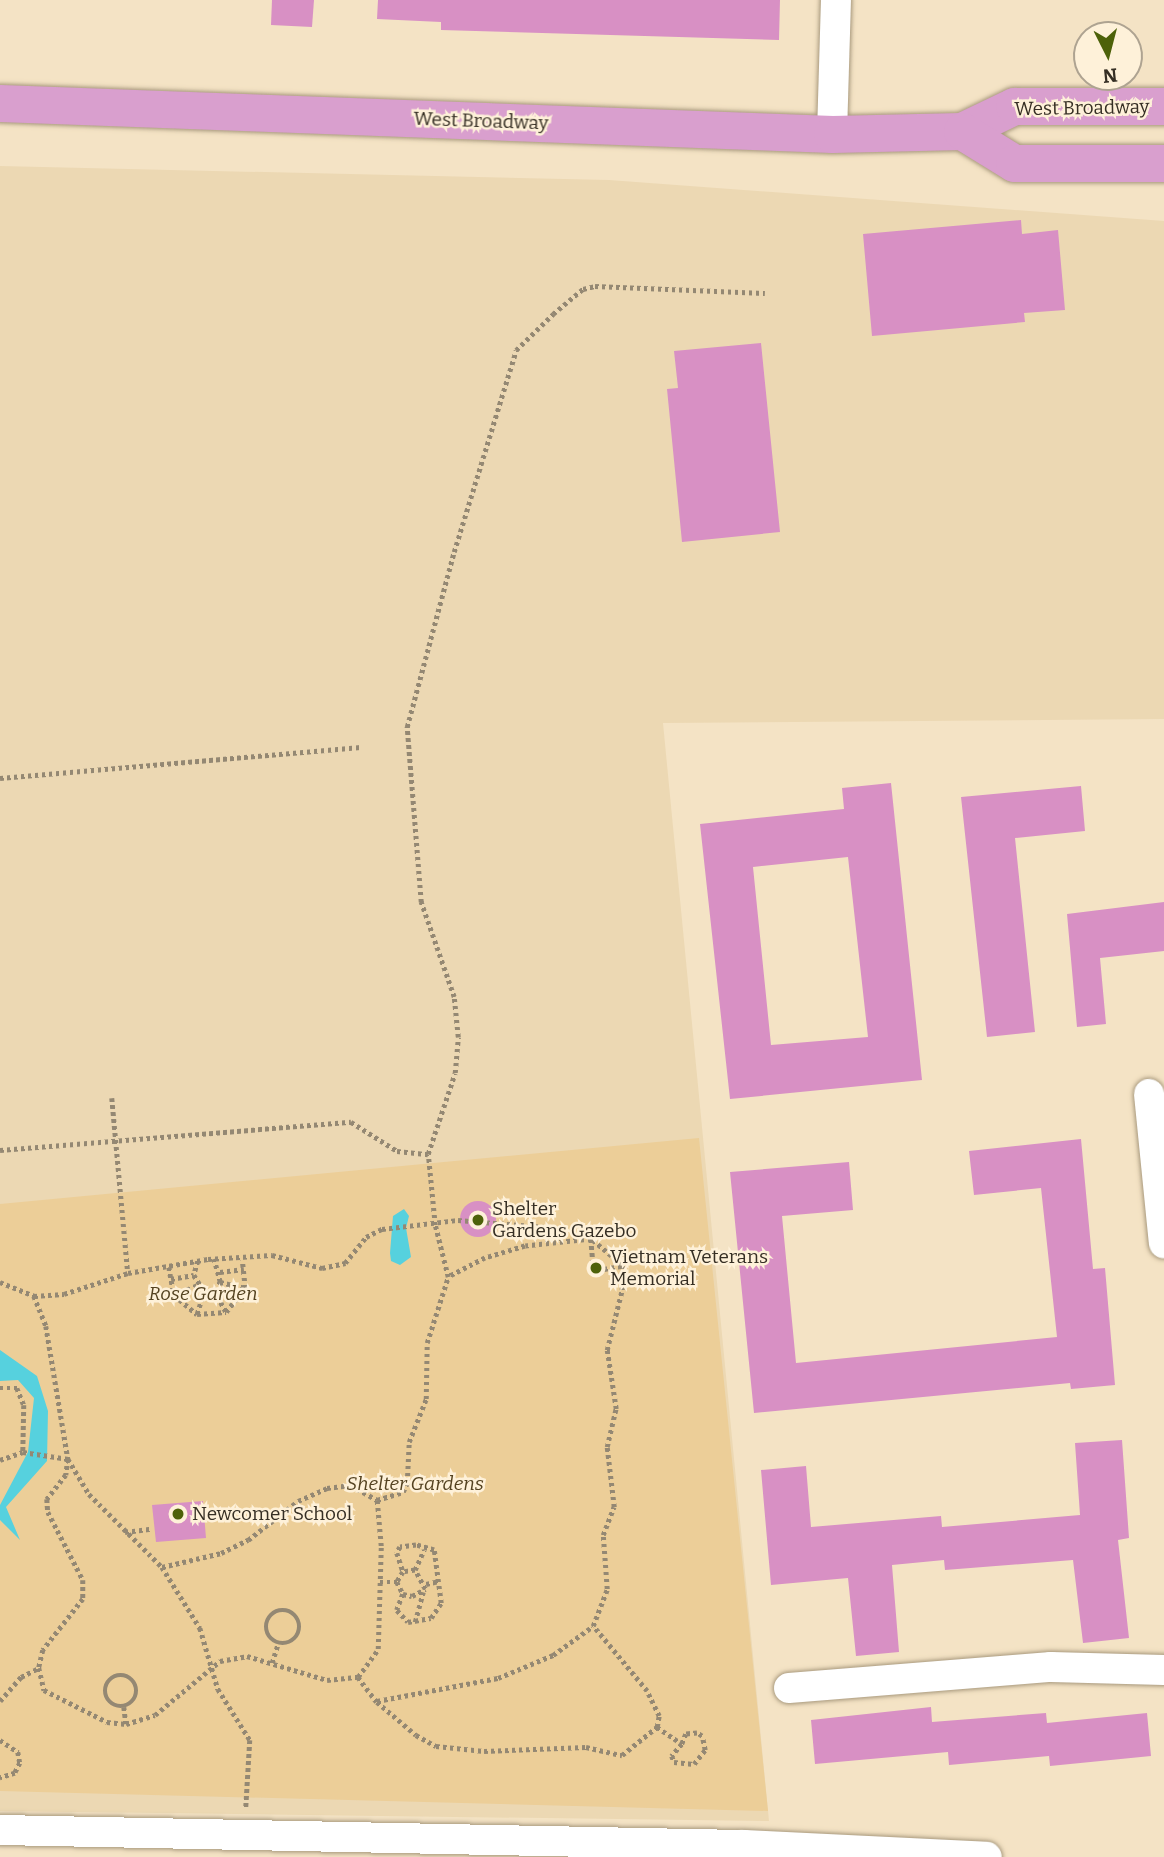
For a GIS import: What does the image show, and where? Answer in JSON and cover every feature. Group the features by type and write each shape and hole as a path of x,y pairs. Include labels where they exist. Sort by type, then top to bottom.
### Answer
{"main road":[{"name":"West Broadway","path":"0,103 832,134 962,131 1014,106 1164,106"},
{"path":"962,131 1014,163 1164,163"}],"street":[{"path":"832,134 836,0"},
{"path":"1149,1094 1164,1243"},
{"path":"789,1688 1051,1667 1164,1670"},
{"path":"0,1830 987,1857"}],"path":[{"path":"162,1567 221,1553 248,1539 298,1502 327,1488 351,1485 377,1500 402,1492 407,1483 409,1443 426,1399 426,1343 447,1277 435,1225 428,1154 455,1073 458,1037 454,997 421,902 407,727 516,350 583,289 595,286 765,293"},
{"path":"0,778 361,747"},
{"path":"112,1098 128,1273"},
{"path":"0,1150 351,1122 397,1151 428,1154"},
{"path":"0,1282 34,1296 83,1291 128,1273 214,1259 242,1260 272,1255 322,1268 345,1262 366,1237 388,1228 435,1225 458,1220 499,1220 557,1228 562,1241"},
{"path":"447,1277 485,1258 525,1246 591,1239 622,1265"},
{"path":"591,1239 593,1261 604,1269 622,1265"},
{"path":"198,1261 194,1275 197,1285 204,1291 214,1290 220,1282 220,1272 214,1259"},
{"path":"169,1266 174,1296 197,1314 226,1312 245,1288 242,1260"},
{"path":"377,1702 498,1678 553,1655 593,1626 607,1589 603,1535 614,1507 606,1468 616,1402 607,1350 622,1290 622,1265"},
{"path":"220,1272 244,1269"},
{"path":"172,1279 194,1275"},
{"path":"220,1282 245,1288"},
{"path":"174,1296 197,1285"},
{"path":"214,1290 226,1312"},
{"path":"197,1314 204,1291"},
{"path":"34,1296 46,1326 68,1459 66,1475 47,1499 48,1512 83,1580 83,1599 43,1650 39,1668 44,1690 107,1722 125,1723 168,1707 211,1667 247,1656 327,1680 358,1677"},
{"path":"0,1388 17,1388 24,1405 25,1452"},
{"path":"0,1460 25,1452 52,1454 68,1459 89,1494 124,1532 162,1567 200,1628 225,1703 250,1740 246,1807"},
{"path":"358,1677 377,1649 380,1582 377,1500"},
{"path":"124,1532 151,1530"},
{"path":"416,1545 424,1550 434,1550 439,1581 438,1610 431,1618 415,1623 400,1618 403,1594 397,1582 403,1572 397,1553 400,1547 416,1545"},
{"path":"415,1570 424,1550"},
{"path":"403,1572 415,1570"},
{"path":"415,1570 426,1584"},
{"path":"426,1584 439,1581"},
{"path":"380,1582 397,1582"},
{"path":"415,1623 426,1584"},
{"path":"403,1594 423,1592"},
{"path":"287,1611 299,1623 298,1634 290,1642 278,1643 270,1638 266,1622 272,1614 287,1611"},
{"path":"358,1677 377,1702 436,1746 484,1751 586,1747 622,1755 657,1727 659,1716 647,1690 593,1626"},
{"path":"272,1663 278,1643"},
{"path":"0,1701 21,1677 39,1668"},
{"path":"124,1675 137,1689 136,1698 124,1707 109,1701 106,1691 109,1681 124,1675"},
{"path":"124,1707 125,1733"},
{"path":"657,1727 682,1744"},
{"path":"696,1733 702,1736 705,1750 694,1764 683,1765 672,1756 682,1744 686,1734 696,1733"},
{"path":"0,1740 18,1752 20,1763 15,1773 0,1779"}],"shaded area":[{"path":"0,166 609,180 1164,221 1164,719 663,723 769,1821 0,1811"}],"green space":[{"name":"Shelter Gardens","path":"699,1138 768,1811 0,1791 0,1204"}],"water":[{"path":"404,1209 409,1216 406,1228 411,1257 400,1265 391,1261 390,1253 393,1216"},
{"path":"0,1350 37,1376 48,1411 47,1461 6,1507 20,1540 0,1520 0,1505 28,1452 34,1398 18,1380 0,1381"}],"building":[{"path":"272,0 314,0 312,27 271,25"},
{"path":"378,0 780,0 779,40 441,30 441,22 377,19"},
{"path":"1021,220 1022,234 1058,230 1065,310 1024,313 1025,322 872,336 863,234"},
{"path":"761,343 780,532 682,542 667,389 678,388 674,351"},
{"path":"891,783 922,1080 730,1099 700,824 844,809 842,788","holes":["848,857 868,1037 771,1045 753,867"]},
{"path":"1081,786 1085,831 1015,838 1035,1032 987,1037 961,797"},
{"path":"1164,902 1164,951 1100,958 1106,1024 1077,1027 1067,914"},
{"path":"1081,1139 1093,1269 1105,1268 1115,1385 1071,1389 1070,1383 754,1413 730,1172 849,1162 853,1210 782,1216 796,1363 1057,1337 1041,1188 974,1195 969,1151"},
{"name":"Shelter Gardens Gazebo","path":"478,1201 491,1206 496,1219 491,1232 478,1237 465,1232 460,1219 465,1206"},
{"path":"1122,1440 1129,1538 1118,1540 1129,1638 1083,1643 1073,1560 945,1570 944,1560 892,1565 899,1652 856,1656 848,1578 771,1585 761,1470 806,1466 811,1527 941,1516 942,1527 1080,1515 1075,1443"},
{"name":"Newcomer School","path":"203,1501 206,1538 156,1542 152,1505"},
{"path":"931,1707 932,1722 1046,1713 1047,1723 1147,1713 1151,1756 1050,1766 1049,1756 949,1765 948,1752 815,1764 811,1720"}],"place":[{"name":"Shelter Gardens Gazebo","path":"478,1220"},
{"name":"Vietnam Veterans Memorial","path":"596,1268"},
{"name":"Newcomer School","path":"178,1514"}],"park label":[{"name":"Rose Garden","path":"203,1294"}]}
